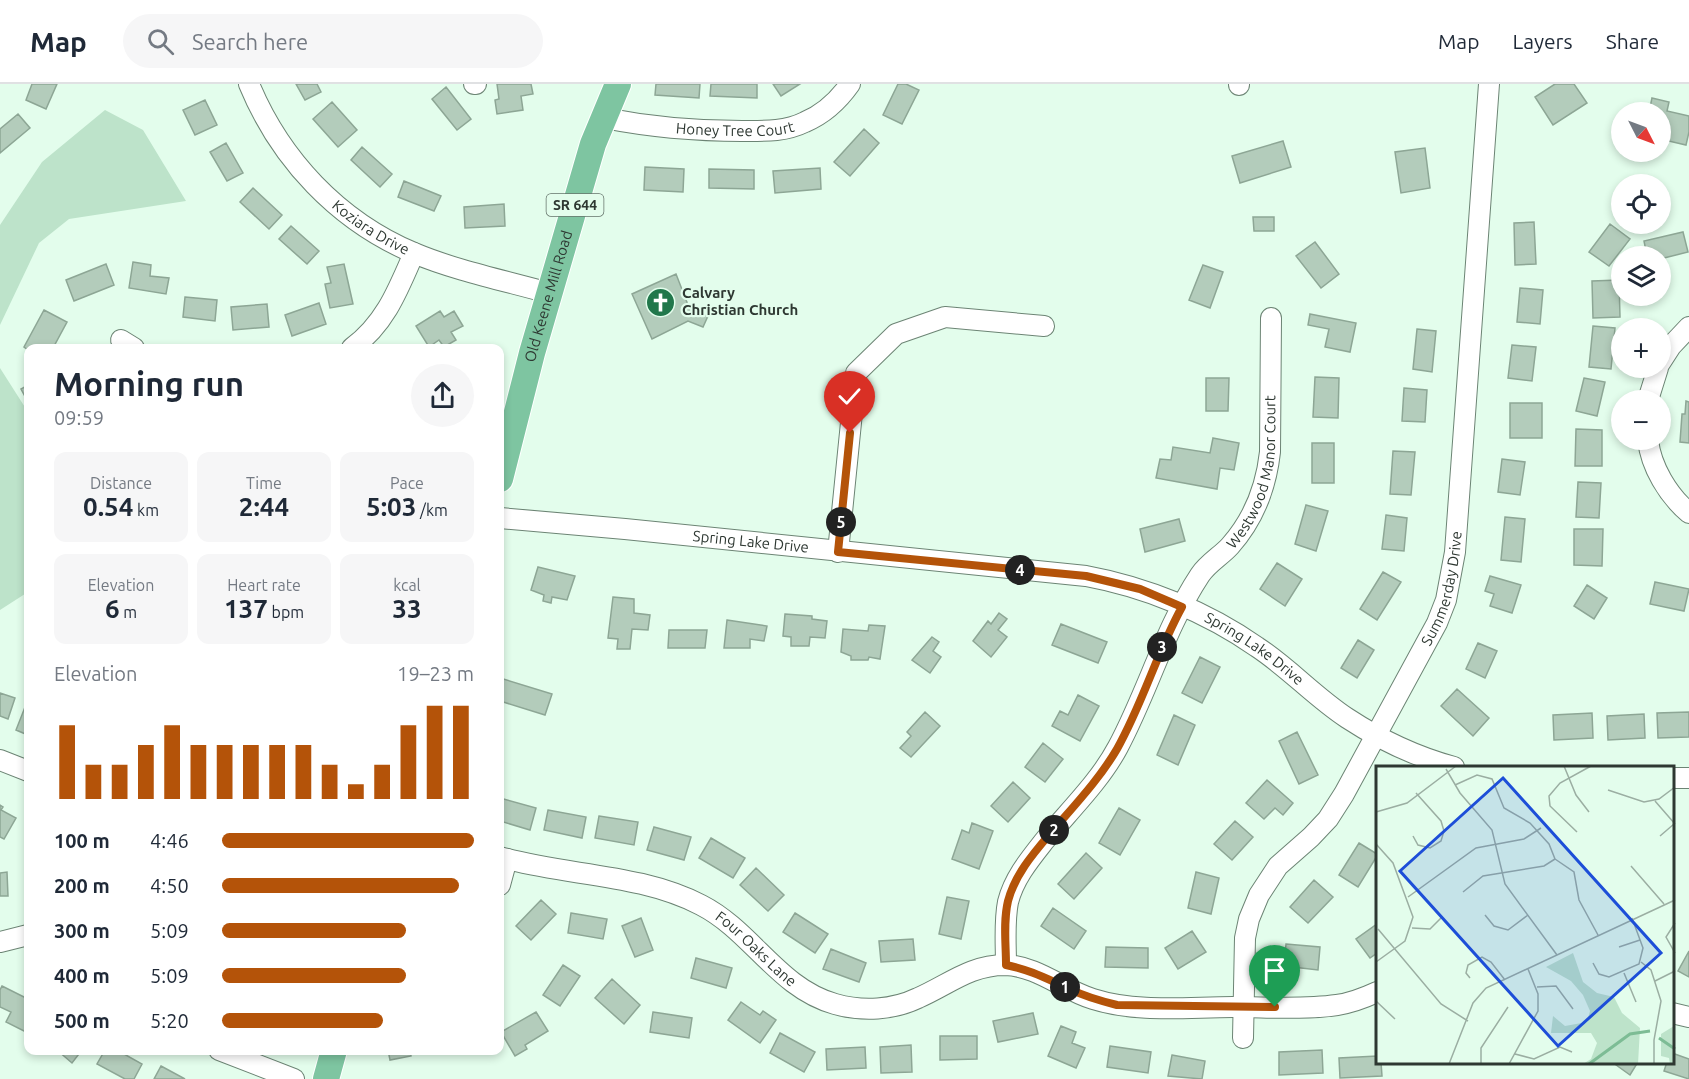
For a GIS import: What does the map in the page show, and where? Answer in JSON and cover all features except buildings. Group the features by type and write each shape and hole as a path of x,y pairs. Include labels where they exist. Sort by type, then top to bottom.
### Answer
{"main road":[{"name":"Old Keene Mill Road","path":"504,464 549,293 593,144 618,84"},
{"path":"326,1079 333,1055"}],"street":[{"name":"Koziara Drive","path":"249,84 268,125 280,144 311,181 350,216 370,230 414,253 549,293"},
{"name":"Honey Tree Court","path":"604,118 673,129 770,131 787,129 822,113 850,84"},
{"name":"Summerday Drive","path":"1243,1038 1245,938 1249,919 1259,895 1278,866 1328,819 1437,623 1452,577 1489,84"},
{"path":"357,344 372,331 388,310 414,253"},
{"path":"838,552 856,373 896,334 945,316 1044,326"},
{"name":"Westwood Manor Court","path":"1006,965 1008,902 1020,872 1098,777 1116,750 1130,724 1166,636 1201,573 1228,548 1242,531 1255,509 1263,489 1270,452 1271,318"},
{"path":"1671,346 1689,327"},
{"path":"1651,450 1663,482 1689,513"},
{"name":"Spring Lake Drive","path":"504,518 1086,576 1140,589 1209,618 1255,645 1286,667 1346,717 1419,756 1451,766"},
{"path":"0,760 24,769"},
{"name":"Four Oaks Lane","path":"504,858 678,894 714,912 735,928 778,972 794,984 820,999 847,1007 874,1009 901,1005 920,998 950,980 971,971 1006,965"},
{"path":"0,942 24,936"},
{"path":"1006,965 1045,976 1092,999 1117,1005 1244,1007 1336,1005 1353,1002 1376,992"},
{"path":"1674,1013 1689,1017"},
{"path":"232,1055 294,1079"}],"green space":[{"path":"105,110 143,130 186,201 69,219 39,243 0,325 0,225 42,162"},
{"path":"0,368 24,406 24,595 0,610"}],"place":[{"name":"Calvary Christian Church","path":"661,302"}],"route":[{"path":"850,433 838,552 1086,576 1140,589 1182,607 1166,636 1130,724 1116,750 1098,777 1020,872 1008,902 1006,965 1045,976 1072,991 1117,1005 1275,1007"}]}
